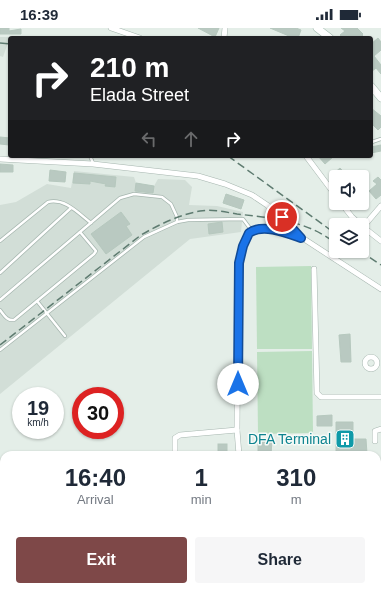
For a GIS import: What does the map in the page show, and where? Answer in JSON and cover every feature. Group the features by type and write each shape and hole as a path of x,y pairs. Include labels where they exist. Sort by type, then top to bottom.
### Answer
{"main road":[{"path":"317,28 327,36"},
{"path":"373,88 381,98"}],"street":[{"path":"111,28 134,36"},
{"path":"0,159 13,158 93,164 198,176 225,184 252,195 268,205 282,217 301,238 381,289"},
{"path":"308,158 329,187"},
{"path":"369,219 381,206"},
{"path":"346,210 353,218"},
{"path":"238,451 239,263 246,239 252,231 263,229 301,238"},
{"path":"369,232 381,241"},
{"path":"314,269 317,393 321,397 381,397"},
{"path":"375,441 375,430 381,429"},
{"path":"175,451 175,438 180,435 237,430"}],"lane":[{"path":"91,158 93,164"},
{"path":"0,300 120,198 134,194 162,197 168,200 173,209 177,222"},
{"path":"0,241 48,202 55,200 64,202 91,223"},
{"path":"0,273 71,208"},
{"path":"0,350 144,237 177,222 188,220 243,218 252,231"},
{"path":"0,310 7,319 14,320 94,254 96,251 80,232"},
{"path":"37,301 65,336"}],"shaded area":[{"path":"0,37 8,37 8,43 3,57 0,56"},
{"path":"74,171 134,177 136,183 154,186 158,179 185,180 192,187 189,205 217,206 243,212 241,232 190,239 0,394 0,205 16,202 47,184 71,188"}],"green space":[{"path":"311,266 312,349 257,349 256,267"},
{"path":"312,351 313,433 258,434 257,352"}],"building":[{"path":"0,28 9,28 9,31 21,29 21,34 0,34"},
{"path":"198,28 219,28 215,36"},
{"path":"270,28 296,28 301,30 299,36 289,36"},
{"path":"341,28 357,28 363,36 340,35 345,31"},
{"path":"378,38 381,42 381,50 374,56 381,65 381,74 376,68 373,70 373,42"},
{"path":"373,110 381,116 381,127 378,130 373,125"},
{"path":"0,137 8,138 8,145 0,144"},
{"path":"381,145 381,151 373,153 373,147"},
{"path":"320,158 332,158 325,164"},
{"path":"0,164 13,165 13,172 0,172"},
{"path":"50,170 66,172 65,182 49,181"},
{"path":"74,173 116,177 115,187 105,186 106,184 90,181 90,184 73,183"},
{"path":"378,177 381,180 381,195 376,199 369,191 377,184 373,181"},
{"path":"136,183 154,186 153,193 135,191"},
{"path":"226,194 244,200 241,209 223,203"},
{"path":"121,212 130,224 126,226 132,235 106,254 91,234"},
{"path":"222,222 223,232 209,234 208,224"},
{"path":"350,334 351,362 341,362 339,335"},
{"path":"332,415 332,426 317,426 317,416"},
{"name":"DFA Terminal","path":"336,422 353,422 353,439 366,439 367,451 336,451"},
{"path":"258,440 272,440 271,451 258,451"},
{"path":"218,444 227,444 227,451 218,451"}],"railway":[{"path":"0,43 8,44"},
{"path":"231,158 329,229"},
{"path":"0,345 141,235 177,217 205,210 276,219 305,226 329,239"},
{"path":"369,257 381,265"}],"place":[{"name":"DFA Terminal","path":"345,439"}],"route":[{"path":"238,384 238,278 240,255 246,239 252,231 263,229 276,230 301,238 282,217"}]}
